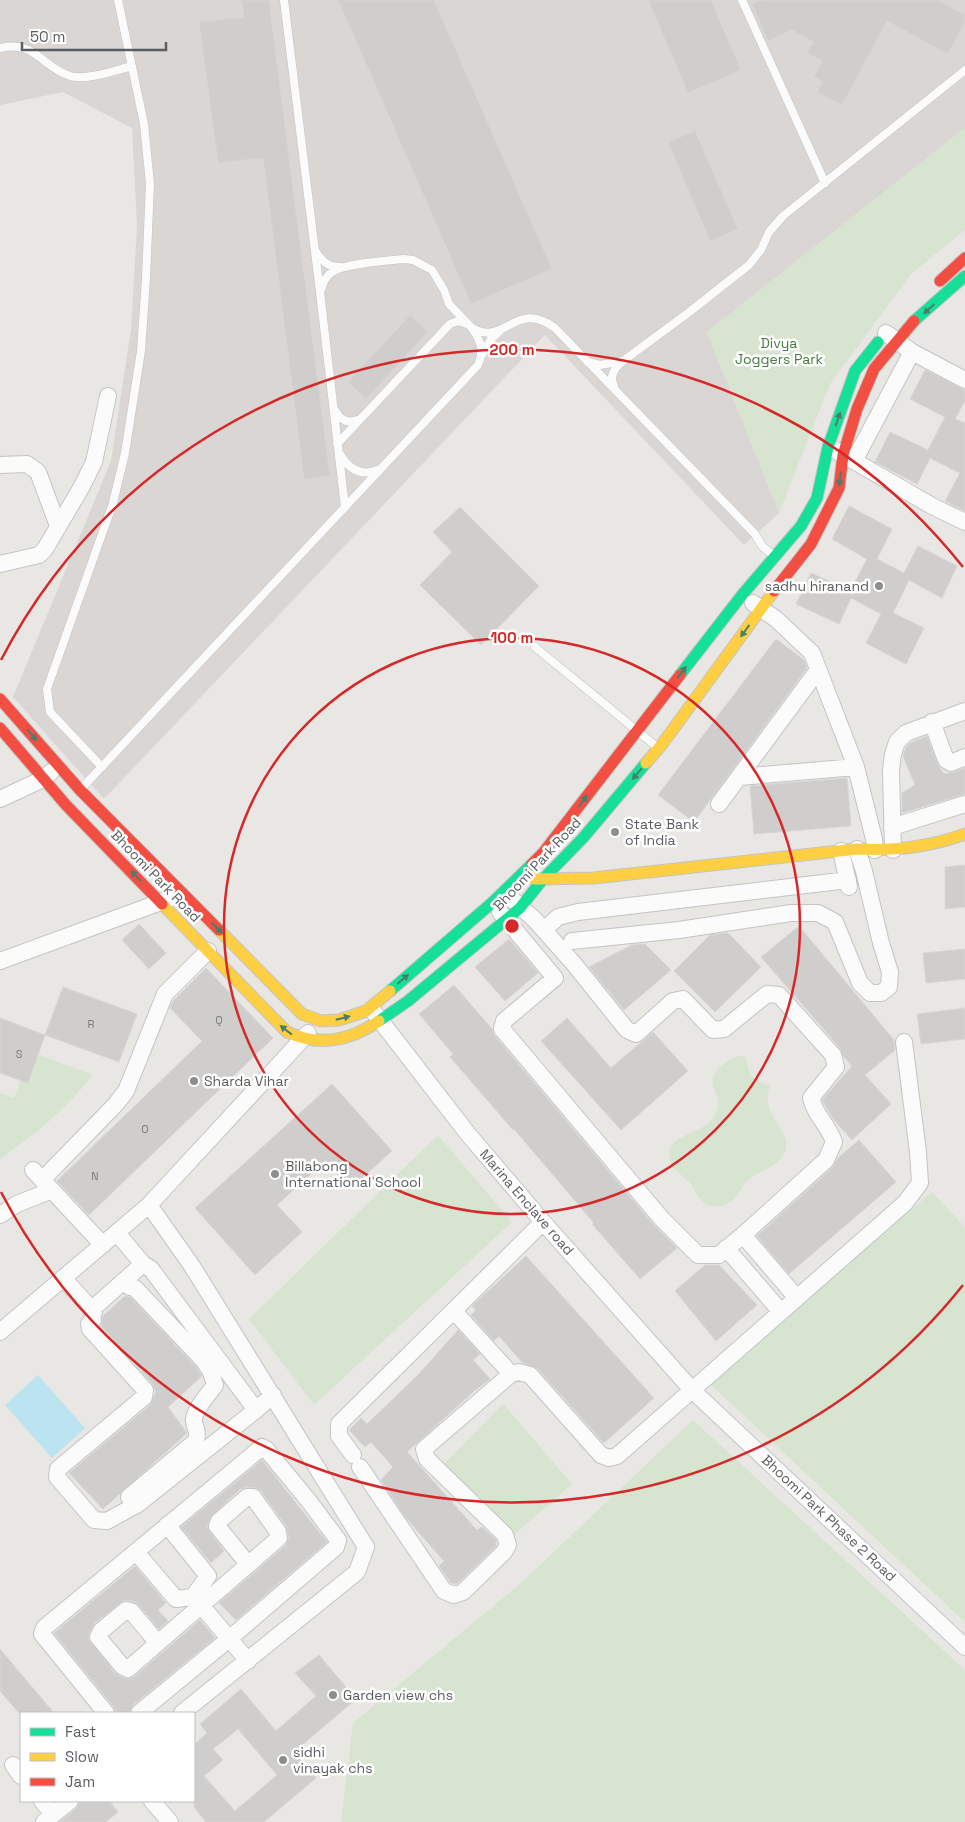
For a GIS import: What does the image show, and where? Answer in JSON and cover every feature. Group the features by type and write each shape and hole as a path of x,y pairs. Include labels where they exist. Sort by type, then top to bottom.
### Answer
{"main road":[{"path":"930,290 965,258"},
{"path":"950,272 961,280"},
{"name":"Bhoomi Park Road","path":"0,728 43,779 73,797 183,894 302,1014 321,1021 339,1020 372,1013 408,1001 520,908 542,879 583,838 658,748 761,608 811,544 838,488 849,458 857,409 874,369 892,334 914,321 961,280"},
{"path":"372,1013 493,902 543,853 742,595 801,526 817,498 828,447 855,371 892,334"},
{"path":"863,361 874,369"},
{"path":"794,534 811,544"},
{"name":"Bhoomi Park Road","path":"3,708 59,766 73,797 160,901 287,1032 302,1039 332,1041 354,1034 372,1013"},
{"path":"517,878 594,878 849,850 893,850 949,840 965,834"}],"street":[{"path":"892,334 912,352 965,380"},
{"path":"849,458 912,352"},
{"path":"0,564 39,555 45,549 94,462 108,396"},
{"path":"828,447 932,506 965,522"},
{"path":"0,465 27,464 38,472 58,526"},
{"path":"742,595 776,619 812,653 856,767 875,850"},
{"path":"719,804 818,670"},
{"path":"893,850 891,770 897,742 906,733 965,711"},
{"path":"932,722 946,760 951,763 965,757"},
{"path":"0,799 43,779 59,766"},
{"path":"739,777 856,767"},
{"path":"892,827 965,804"},
{"path":"544,930 558,917 578,912 849,884 849,850"},
{"path":"572,941 679,930 791,913 818,912 835,922 860,983 870,993 881,993 889,987 890,972 864,871 849,850"},
{"path":"505,890 574,964 627,1030 636,1034 673,1001 683,999 713,1030 724,1030 767,994 779,995 833,1055 836,1067 811,1098 814,1109 829,1128 834,1142 826,1160 719,1255 698,1255 661,1218 502,1029 504,1021 574,964"},
{"path":"0,961 183,894"},
{"path":"493,902 555,978"},
{"path":"0,1215 16,1204 42,1180 116,1104 126,1091 165,994 208,951"},
{"name":"Marina Enclave road","path":"372,1013 468,1134 543,1222 692,1390"},
{"path":"0,1332 149,1205 302,1039 321,1021"},
{"path":"543,1222 339,1424 339,1436 444,1591 454,1595 463,1592 504,1552 508,1545 505,1535 427,1459 424,1449 511,1374 519,1372 530,1375 601,1455 609,1458 617,1456 716,1367 905,1203 920,1183 918,1152 904,1042"},
{"path":"42,1180 103,1245"},
{"path":"149,1205 192,1266 366,1547 357,1572 183,1712"},
{"path":"117,1232 143,1264 151,1269 256,1410"},
{"path":"743,1235 797,1298"},
{"path":"726,1248 781,1312"},
{"path":"143,1264 93,1314 89,1324 90,1329 145,1390 144,1397 58,1469 57,1477 94,1520 107,1521 138,1504 256,1410 272,1395"},
{"path":"64,1278 93,1314"},
{"path":"129,1497 196,1441 198,1433 194,1420 198,1410 215,1385 211,1372 204,1360 135,1288 130,1287"},
{"path":"454,1311 511,1374"},
{"name":"Bhoomi Park Phase 2 Road","path":"692,1390 965,1647"},
{"path":"105,1712 42,1634 44,1628 262,1447 266,1449 308,1500 338,1540 336,1547 140,1712"},
{"path":"167,1525 208,1576 197,1601"},
{"path":"136,1552 176,1600 197,1601 248,1661"},
{"path":"158,1642 197,1601 248,1564"},
{"path":"42,1802 48,1818 69,1802"},
{"path":"153,1802 170,1822"}],"lane":[{"path":"102,768 50,712 47,689 113,502 125,453 141,351 150,184 144,124 118,0"},
{"path":"284,0 345,506"},
{"path":"742,0 825,183"},
{"path":"0,48 21,46 34,52 59,71 72,76 84,77 132,66"},
{"path":"616,391 611,381 612,376 614,370 623,361 750,265 776,223 965,70"},
{"path":"315,250 322,262 342,267"},
{"path":"320,292 325,279 334,270 342,267 403,259 413,260 432,270 444,290 452,315 450,324"},
{"path":"450,304 480,340 482,357"},
{"path":"73,797 478,365 491,339 501,330 519,320 538,318 555,328 750,528 762,546 774,556"},
{"path":"338,447 361,418 450,324 458,321 469,325 478,332 485,333 501,330"},
{"path":"587,361 600,365 623,361"},
{"path":"333,407 341,419 346,422 356,421 361,418"},
{"path":"338,447 345,463 357,472 371,473 382,467"},
{"path":"535,647 658,748"}],"shaded area":[{"path":"0,0 965,0 965,128 707,332 779,513 744,545 545,335 104,799 13,697 111,461 131,329 137,226 132,128 63,92 0,105"}],"green space":[{"name":"Divya Joggers Park","path":"965,128 965,230 911,274 830,384 779,513 707,332"},
{"path":"31,1052 93,1075 50,1120 0,1159 0,1093 14,1098"},
{"path":"738,1056 746,1057 748,1069 755,1079 770,1086 769,1107 785,1136 785,1152 773,1165 746,1182 733,1200 724,1205 712,1206 703,1202 675,1168 669,1158 669,1153 671,1146 676,1141 700,1129 713,1118 718,1103 713,1085 714,1075 724,1063"},
{"path":"438,1135 512,1222 314,1405 249,1319"},
{"path":"932,1192 965,1227 965,1622 709,1383"},
{"path":"503,1404 572,1484 514,1535 443,1465"},
{"path":"693,1420 965,1670 965,1822 341,1822 353,1723 520,1584"}],"water":[{"path":"38,1375 85,1428 52,1458 5,1405"}],"building":[{"path":"241,0 269,0 330,476 304,479 263,158 218,163 199,22 244,17"},
{"path":"338,0 434,0 552,269 471,304"},
{"path":"648,0 711,0 741,70 688,93"},
{"path":"761,0 938,0 965,15 965,22 948,54 887,21 842,105 817,92 823,82 814,77 822,61 807,53 813,42 792,30 768,41 752,4"},
{"path":"695,131 738,229 710,241 668,142"},
{"path":"410,315 428,332 366,399 348,382"},
{"path":"925,370 965,390 965,401 955,419 965,423 965,511 945,501 960,473 930,458 917,484 875,462 890,432 928,450 945,417 910,399"},
{"path":"849,506 892,529 877,559 904,573 918,546 957,566 942,598 909,580 893,613 924,628 906,664 866,643 881,614 851,598 839,624 796,604 811,573 850,591 867,559 832,539"},
{"path":"460,507 539,586 481,645 420,585 452,552 433,532"},
{"path":"776,639 804,660 807,668 694,822 658,795"},
{"path":"927,736 937,763 944,774 965,768 965,794 902,813 902,793 915,785 903,756 906,747 910,743"},
{"path":"847,778 851,826 754,834 750,786"},
{"path":"965,865 965,907 945,909 945,867"},
{"path":"139,924 166,953 149,969 122,940"},
{"path":"799,926 894,1040 895,1050 865,1075 891,1104 852,1140 833,1119 822,1100 852,1066 843,1056 840,1048 761,957"},
{"path":"728,933 761,967 715,1012 674,971 710,935"},
{"path":"509,939 538,973 505,1001 475,967"},
{"path":"645,944 671,970 624,1010 589,967 632,945"},
{"path":"965,949 965,979 926,983 923,953"},
{"path":"206,968 273,1038 89,1215 57,1181 202,1041 170,1008 174,1000"},
{"path":"454,985 653,1224 677,1248 640,1279 514,1129 450,1057 453,1054 419,1014"},
{"path":"63,987 137,1014 119,1062 45,1035"},
{"path":"965,1008 965,1039 921,1044 917,1014"},
{"path":"0,1018 45,1035 28,1083 0,1073"},
{"path":"567,1018 611,1068 653,1032 688,1071 621,1130 541,1041"},
{"name":"Billabong International School","path":"332,1084 392,1151 350,1189 325,1161 277,1205 302,1232 255,1275 195,1208"},
{"path":"859,1140 896,1182 789,1274 757,1236 833,1167 838,1158"},
{"path":"526,1256 654,1398 604,1443 537,1368 523,1363 499,1336 494,1341 471,1315 476,1310 472,1306"},
{"path":"705,1265 719,1265 757,1305 716,1341 675,1291"},
{"path":"125,1296 130,1297 196,1367 202,1376 168,1407 187,1433 103,1509 69,1473 150,1405 156,1392 152,1383 101,1326 103,1316"},
{"path":"458,1330 480,1354 473,1360 490,1379 474,1391 407,1452 477,1530 482,1527 496,1540 496,1546 458,1583 454,1584 451,1583 439,1566 444,1561 406,1518 381,1480 393,1467 371,1442 365,1447 349,1430 361,1418 367,1424 419,1374"},
{"path":"262,1460 327,1542 236,1620 219,1603 286,1545 289,1537 286,1526 261,1491 257,1488 247,1487 240,1489 210,1517 207,1528 224,1551 211,1563 181,1527"},
{"path":"135,1566 166,1603 158,1610 168,1621 159,1629 138,1604 133,1601 124,1600 95,1623 88,1639 115,1673 124,1678 134,1677 200,1620 215,1638 133,1705 130,1712 116,1712 114,1707 54,1633"},
{"path":"0,1649 53,1712 19,1713 0,1691"},
{"path":"319,1655 356,1699 294,1752 316,1778 264,1822 206,1822 194,1807 195,1744 207,1733 200,1724 241,1689 276,1731 316,1696 295,1673","holes":["238,1729 277,1775 235,1811 204,1776 223,1760 213,1749"]},
{"path":"80,1802 110,1802 118,1812 106,1822 60,1822 77,1808"}],"traffic: fast":[{"path":"914,321 965,276"},
{"path":"680,675 742,595 801,526 817,498 828,447 855,371 878,342"},
{"path":"379,1021 408,1001 520,908 543,879 583,838 646,763"},
{"path":"390,991 493,902 532,864"}],"traffic: slow":[{"path":"646,763 663,743 774,591"},
{"path":"535,879 594,878 857,849 898,849 939,842 965,834"},
{"path":"162,904 287,1032 299,1037 334,1040 357,1033 379,1021"},
{"path":"219,930 302,1014 321,1021 339,1020 366,1011 390,991"}],"traffic: jam":[{"path":"940,281 965,258"},
{"path":"774,591 811,544 839,488 843,455 857,409 874,369 914,321"},
{"path":"532,864 543,853 680,675"},
{"path":"0,699 80,790 219,930"},
{"path":"0,728 66,805 162,904"}],"place":[{"name":"sadhu hiranand","path":"879,586"},
{"name":"State Bank of India","path":"615,832"},
{"name":"Sharda Vihar","path":"194,1081"},
{"name":"Billabong International School","path":"275,1174"},
{"name":"Garden view chs","path":"333,1695"},
{"name":"sidhi vinayak chs","path":"283,1760"}]}
